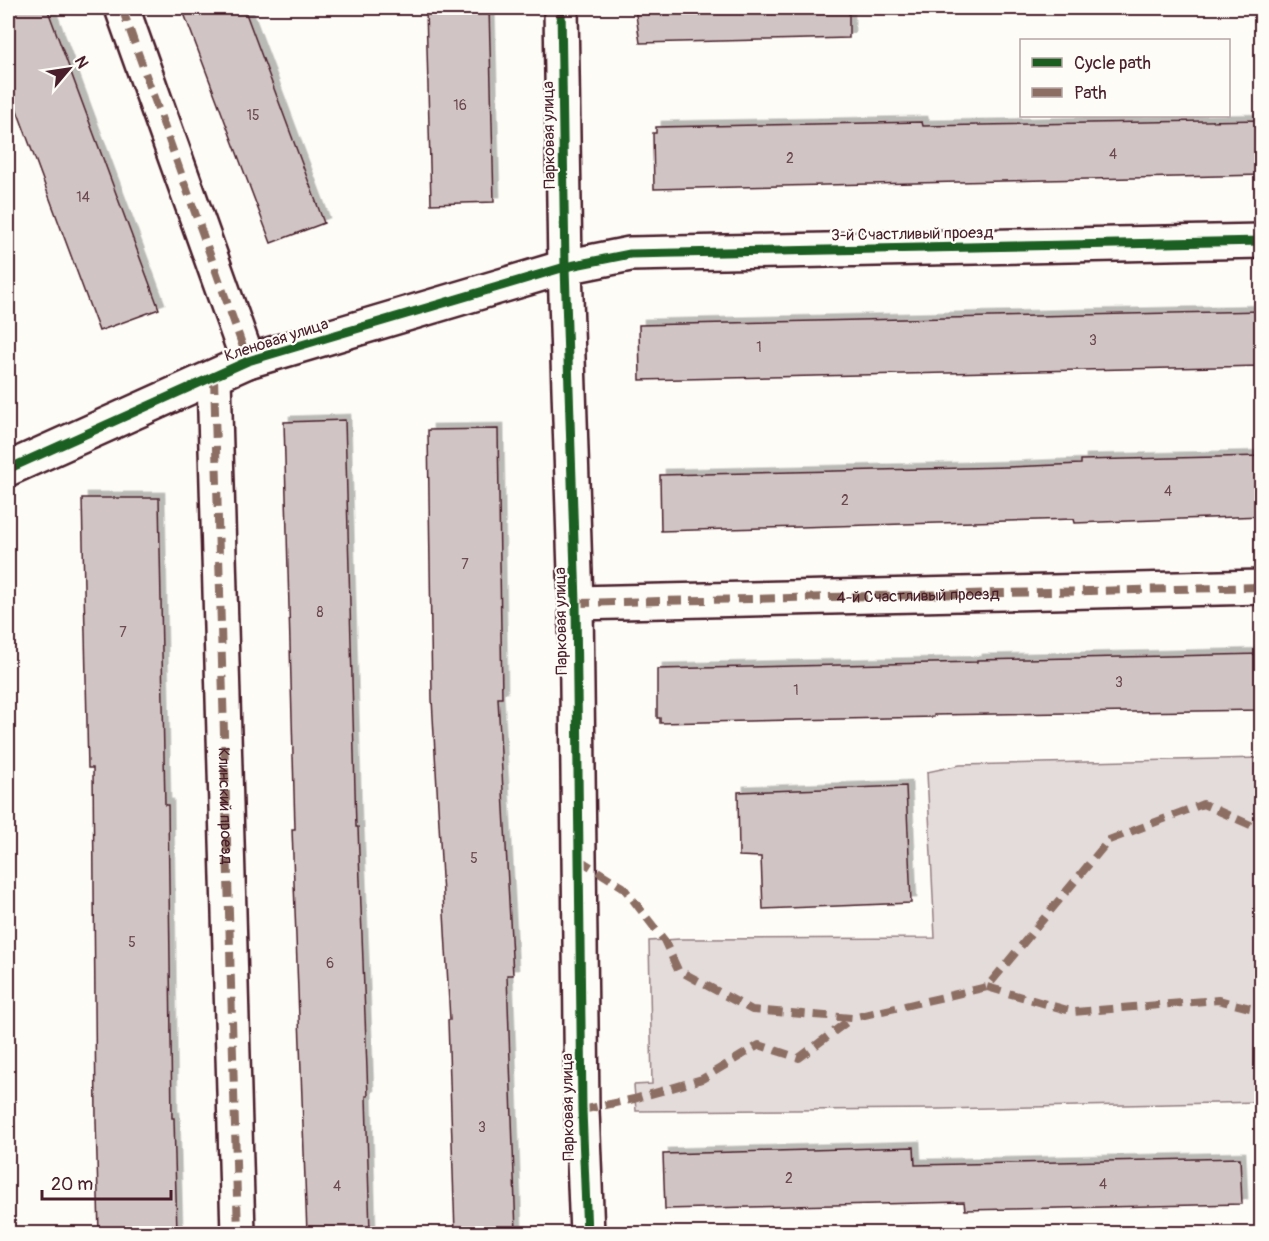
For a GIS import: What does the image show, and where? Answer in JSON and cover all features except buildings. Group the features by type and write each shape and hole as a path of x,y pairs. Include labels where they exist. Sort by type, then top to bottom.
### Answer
{"street":[{"name":"Кленовая улица","path":"122,8 248,361"},
{"name":"Парковая улица","path":"561,8 565,267 576,603 582,1110 587,1233"},
{"name":"3-й Счастливый проезд","path":"565,267 630,254 1262,241"},
{"name":"Кленовая улица","path":"8,469 248,361 565,267"},
{"name":"Клинский проезд","path":"214,377 238,1233"},
{"name":"4-й Счастливый проезд","path":"576,603 1262,587"}],"shaded area":[{"path":"1261,758 1261,1102 939,1109 636,1111 634,1085 652,1084 649,941 935,938 927,772 960,765"}],"marked path":[{"path":"122,8 248,361"},
{"path":"214,377 238,1234"},
{"path":"576,603 1262,587"},
{"path":"578,859 623,887 664,940 678,970 752,1010 852,1018 987,987 1109,840 1203,804 1262,830"},
{"path":"987,987 1074,1012 1218,1000 1262,1011"},
{"path":"582,1110 634,1099 702,1079 759,1045 799,1058 852,1018"}],"cycle path":[{"path":"561,8 565,267 576,603 582,1110 587,1234"},
{"path":"8,469 248,361 565,267 630,254 1262,241"}]}
